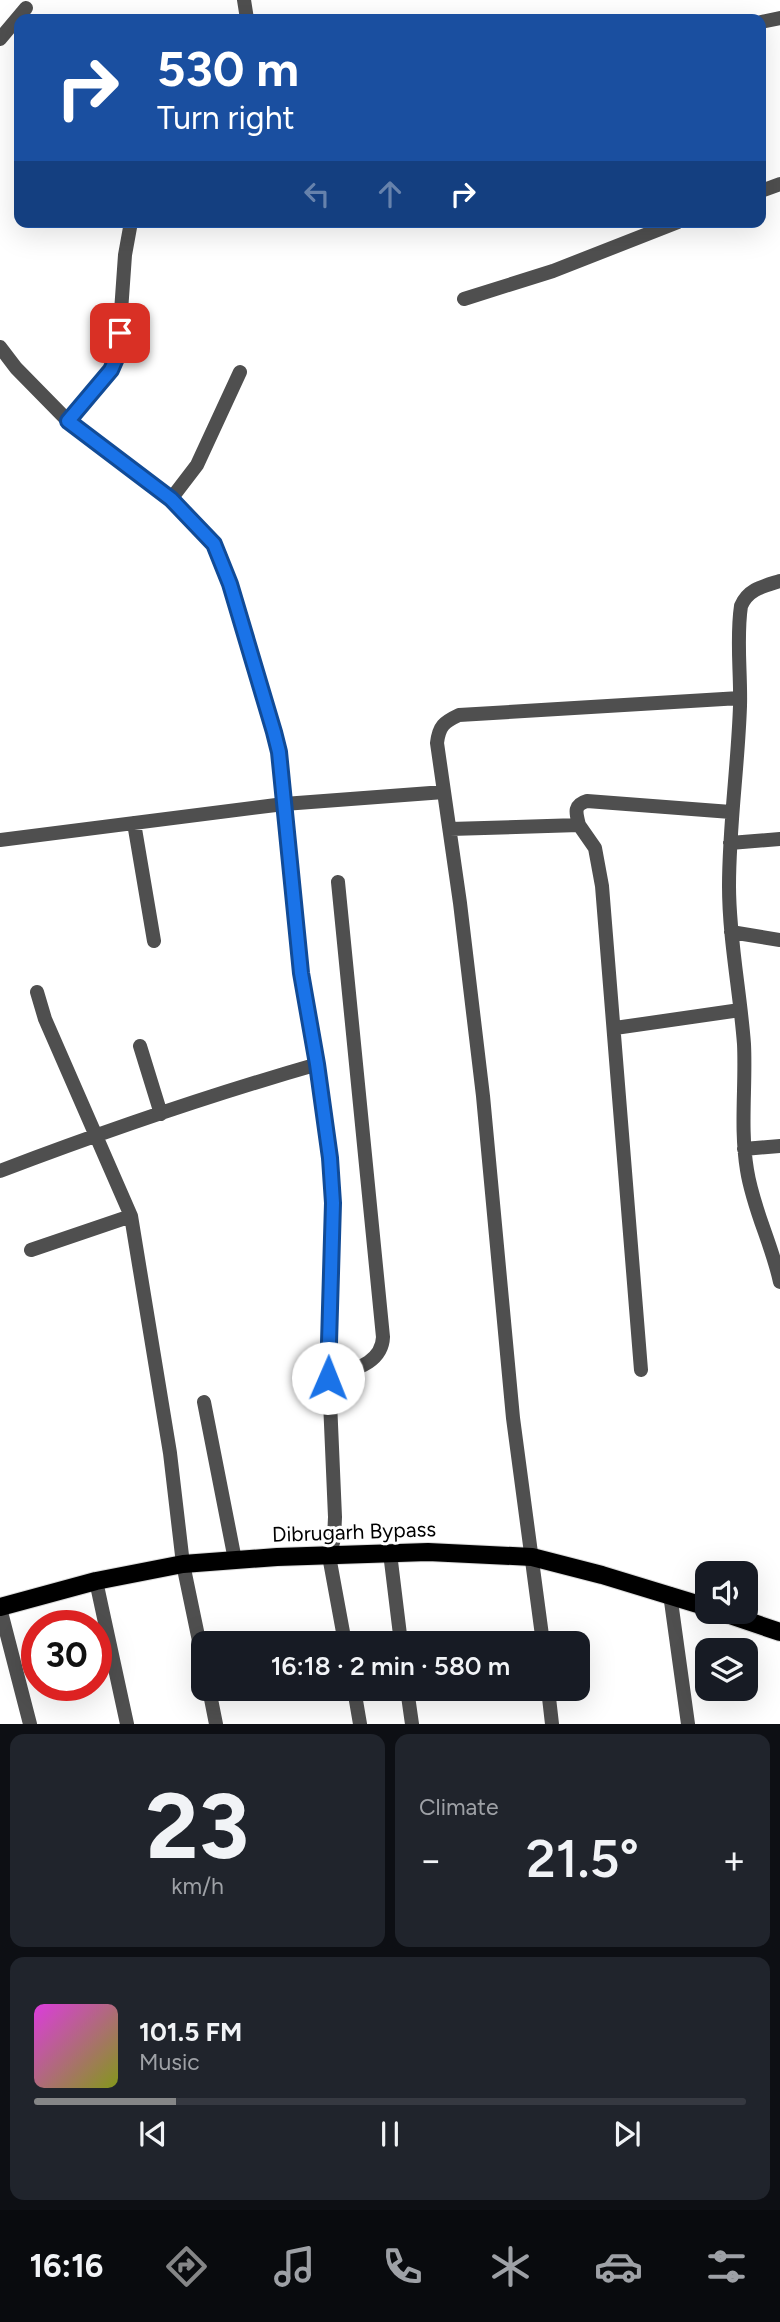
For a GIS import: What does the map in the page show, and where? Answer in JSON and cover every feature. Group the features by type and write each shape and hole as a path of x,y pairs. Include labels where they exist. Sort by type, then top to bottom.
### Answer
{"main road":[{"name":"Dibrugarh Bypass","path":"0,1608 96,1581 183,1564 455,1552 532,1557 695,1603"},
{"path":"756,1624 780,1632"}],"street":[{"path":"21,14 26,8"},
{"path":"0,39 14,22"},
{"path":"68,421 111,370 118,354 125,255 130,228"},
{"path":"464,299 553,271 663,228"},
{"path":"0,347 16,368 68,421 171,499 207,536 220,555 274,732 279,752 301,973 317,1064 333,1203 328,1378 335,1517 334,1539 329,1556 343,1631"},
{"path":"171,499 197,465 240,372"},
{"path":"780,580 753,590 745,596 741,606 740,698 730,843 731,932 744,1057 744,1149 750,1186 780,1282"},
{"path":"541,1631 513,1418 483,1096 437,743 439,729 445,721 459,715 740,698"},
{"path":"0,840 284,804 444,792"},
{"path":"641,1370 598,857 579,825 576,808 587,801 732,812"},
{"path":"134,823 154,940"},
{"path":"450,829 579,825"},
{"path":"730,843 780,839"},
{"path":"328,1378 370,1362 383,1346 338,882"},
{"path":"731,932 780,940"},
{"path":"37,992 45,1019 131,1216 170,1453 183,1564 197,1631"},
{"path":"614,1028 740,1010"},
{"path":"140,1046 161,1114"},
{"path":"0,1171 233,1088 317,1064"},
{"path":"744,1149 780,1146"},
{"path":"31,1251 131,1216"},
{"path":"204,1402 235,1560"},
{"path":"390,1553 400,1631"},
{"path":"96,1581 127,1724"},
{"path":"670,1594 688,1724"},
{"path":"0,1608 30,1724"},
{"path":"211,1701 216,1724"},
{"path":"356,1701 360,1724"},
{"path":"409,1701 412,1724"},
{"path":"549,1701 552,1724"}],"route":[{"path":"120,333 118,354 111,370 68,421 90,435 171,499 214,544 236,603 279,752 301,973 330,1158 333,1223 328,1378"}]}
